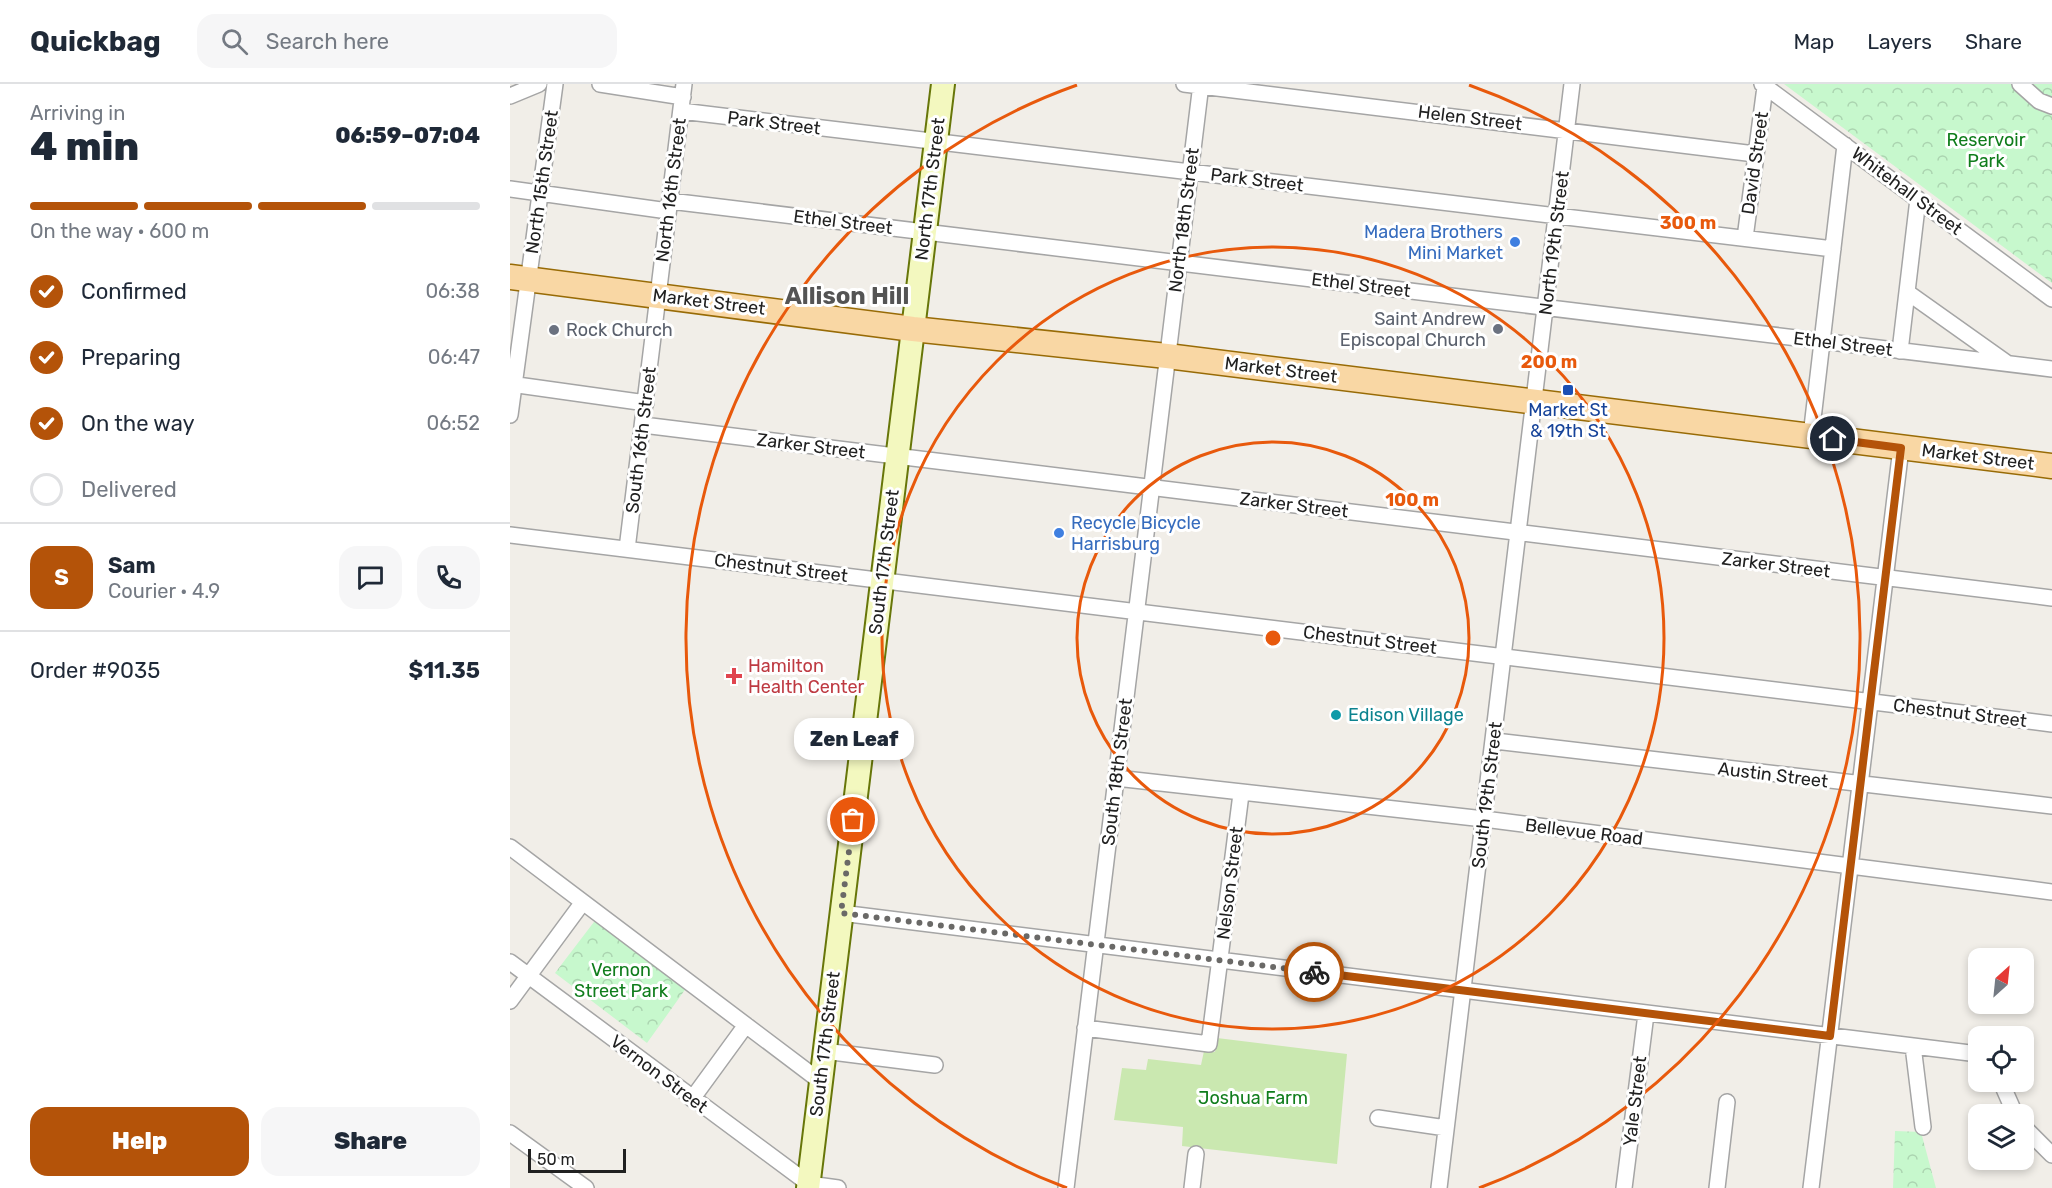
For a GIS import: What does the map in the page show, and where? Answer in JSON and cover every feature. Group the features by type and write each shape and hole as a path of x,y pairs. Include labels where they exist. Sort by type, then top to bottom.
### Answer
{"main road":[{"name":"North 17th Street","path":"913,329 943,84"},
{"name":"Market Street","path":"519,279 913,329 1167,356 2052,466"},
{"name":"South 17th Street","path":"809,1186 913,329"}],"street":[{"path":"510,96 539,84"},
{"name":"North 15th Street","path":"510,415 519,279 539,194 555,84"},
{"name":"Park Street","path":"600,84 936,142 1833,249"},
{"name":"Helen Street","path":"1184,84 1755,154"},
{"name":"North 19th Street","path":"1535,402 1572,84"},
{"path":"2020,84 2039,101 2052,106"},
{"name":"North 18th Street","path":"1167,356 1201,85"},
{"name":"Whitehall Street","path":"1764,85 2052,299"},
{"name":"David Street","path":"1745,238 1764,85"},
{"name":"North 16th Street","path":"658,295 683,97"},
{"path":"1811,436 1845,145"},
{"name":"Ethel Street","path":"510,189 539,194 925,232 2052,369"},
{"path":"1900,351 1918,199"},
{"path":"1906,292 2009,364"},
{"name":"South 16th Street","path":"627,549 658,295"},
{"name":"South 18th Street","path":"1066,1188 1167,356"},
{"path":"513,384 646,403"},
{"name":"South 19th Street","path":"1439,1188 1535,402"},
{"name":"Zarker Street","path":"643,425 2052,598"},
{"path":"1811,1188 1901,448"},
{"name":"Chestnut Street","path":"510,535 2052,724"},
{"name":"Austin Street","path":"1495,741 2052,807"},
{"name":"Bellevue Road","path":"1116,778 1241,794 1484,819 2052,892"},
{"name":"Nelson Street","path":"1085,1028 1209,1044 1241,794"},
{"path":"510,848 820,1081"},
{"path":"510,1001 583,902"},
{"path":"841,913 1968,1053"},
{"name":"Vernon Street","path":"510,962 809,1186"},
{"name":"Yale Street","path":"1624,1188 1646,1014"},
{"path":"692,1098 746,1025"},
{"path":"1913,1046 1923,1127"},
{"path":"824,1051 935,1065"},
{"path":"1717,1188 1727,1102"},
{"path":"1378,1118 1446,1128"},
{"path":"510,1133 586,1188"},
{"path":"2034,1137 2052,1155"},
{"path":"1192,1188 1196,1154"},
{"path":"809,1186 838,1188"}],"green space":[{"name":"Reservoir Park","path":"1784,84 2052,84 2052,283"},
{"name":"Vernon Street Park","path":"597,918 687,987 647,1043 555,973"},
{"name":"Joshua Farm","path":"1217,1038 1347,1054 1337,1164 1182,1146 1183,1127 1114,1120 1122,1068 1146,1070 1148,1059 1201,1065 1204,1051 1215,1052"},
{"path":"1895,1131 1921,1132 1936,1188 1893,1188"}],"way so far":[{"path":"853,820 841,913 1314,972"}],"place":[{"name":"Madera Brothers Mini Market","path":"1515,242"},
{"name":"Saint Andrew Episcopal Church","path":"1498,329"},
{"name":"Rock Church","path":"554,330"},
{"name":"Market St & 19th St","path":"1568,390"},
{"name":"Recycle Bicycle Harrisburg","path":"1059,533"},
{"name":"Hamilton Health Center","path":"734,676"},
{"name":"Edison Village","path":"1336,715"},
{"name":"Zen Leaf","path":"853,820"}],"district":[{"name":"Allison Hill","path":"847,296"}],"route":[{"path":"1314,972 1830,1036 1901,448 1833,439"}]}
